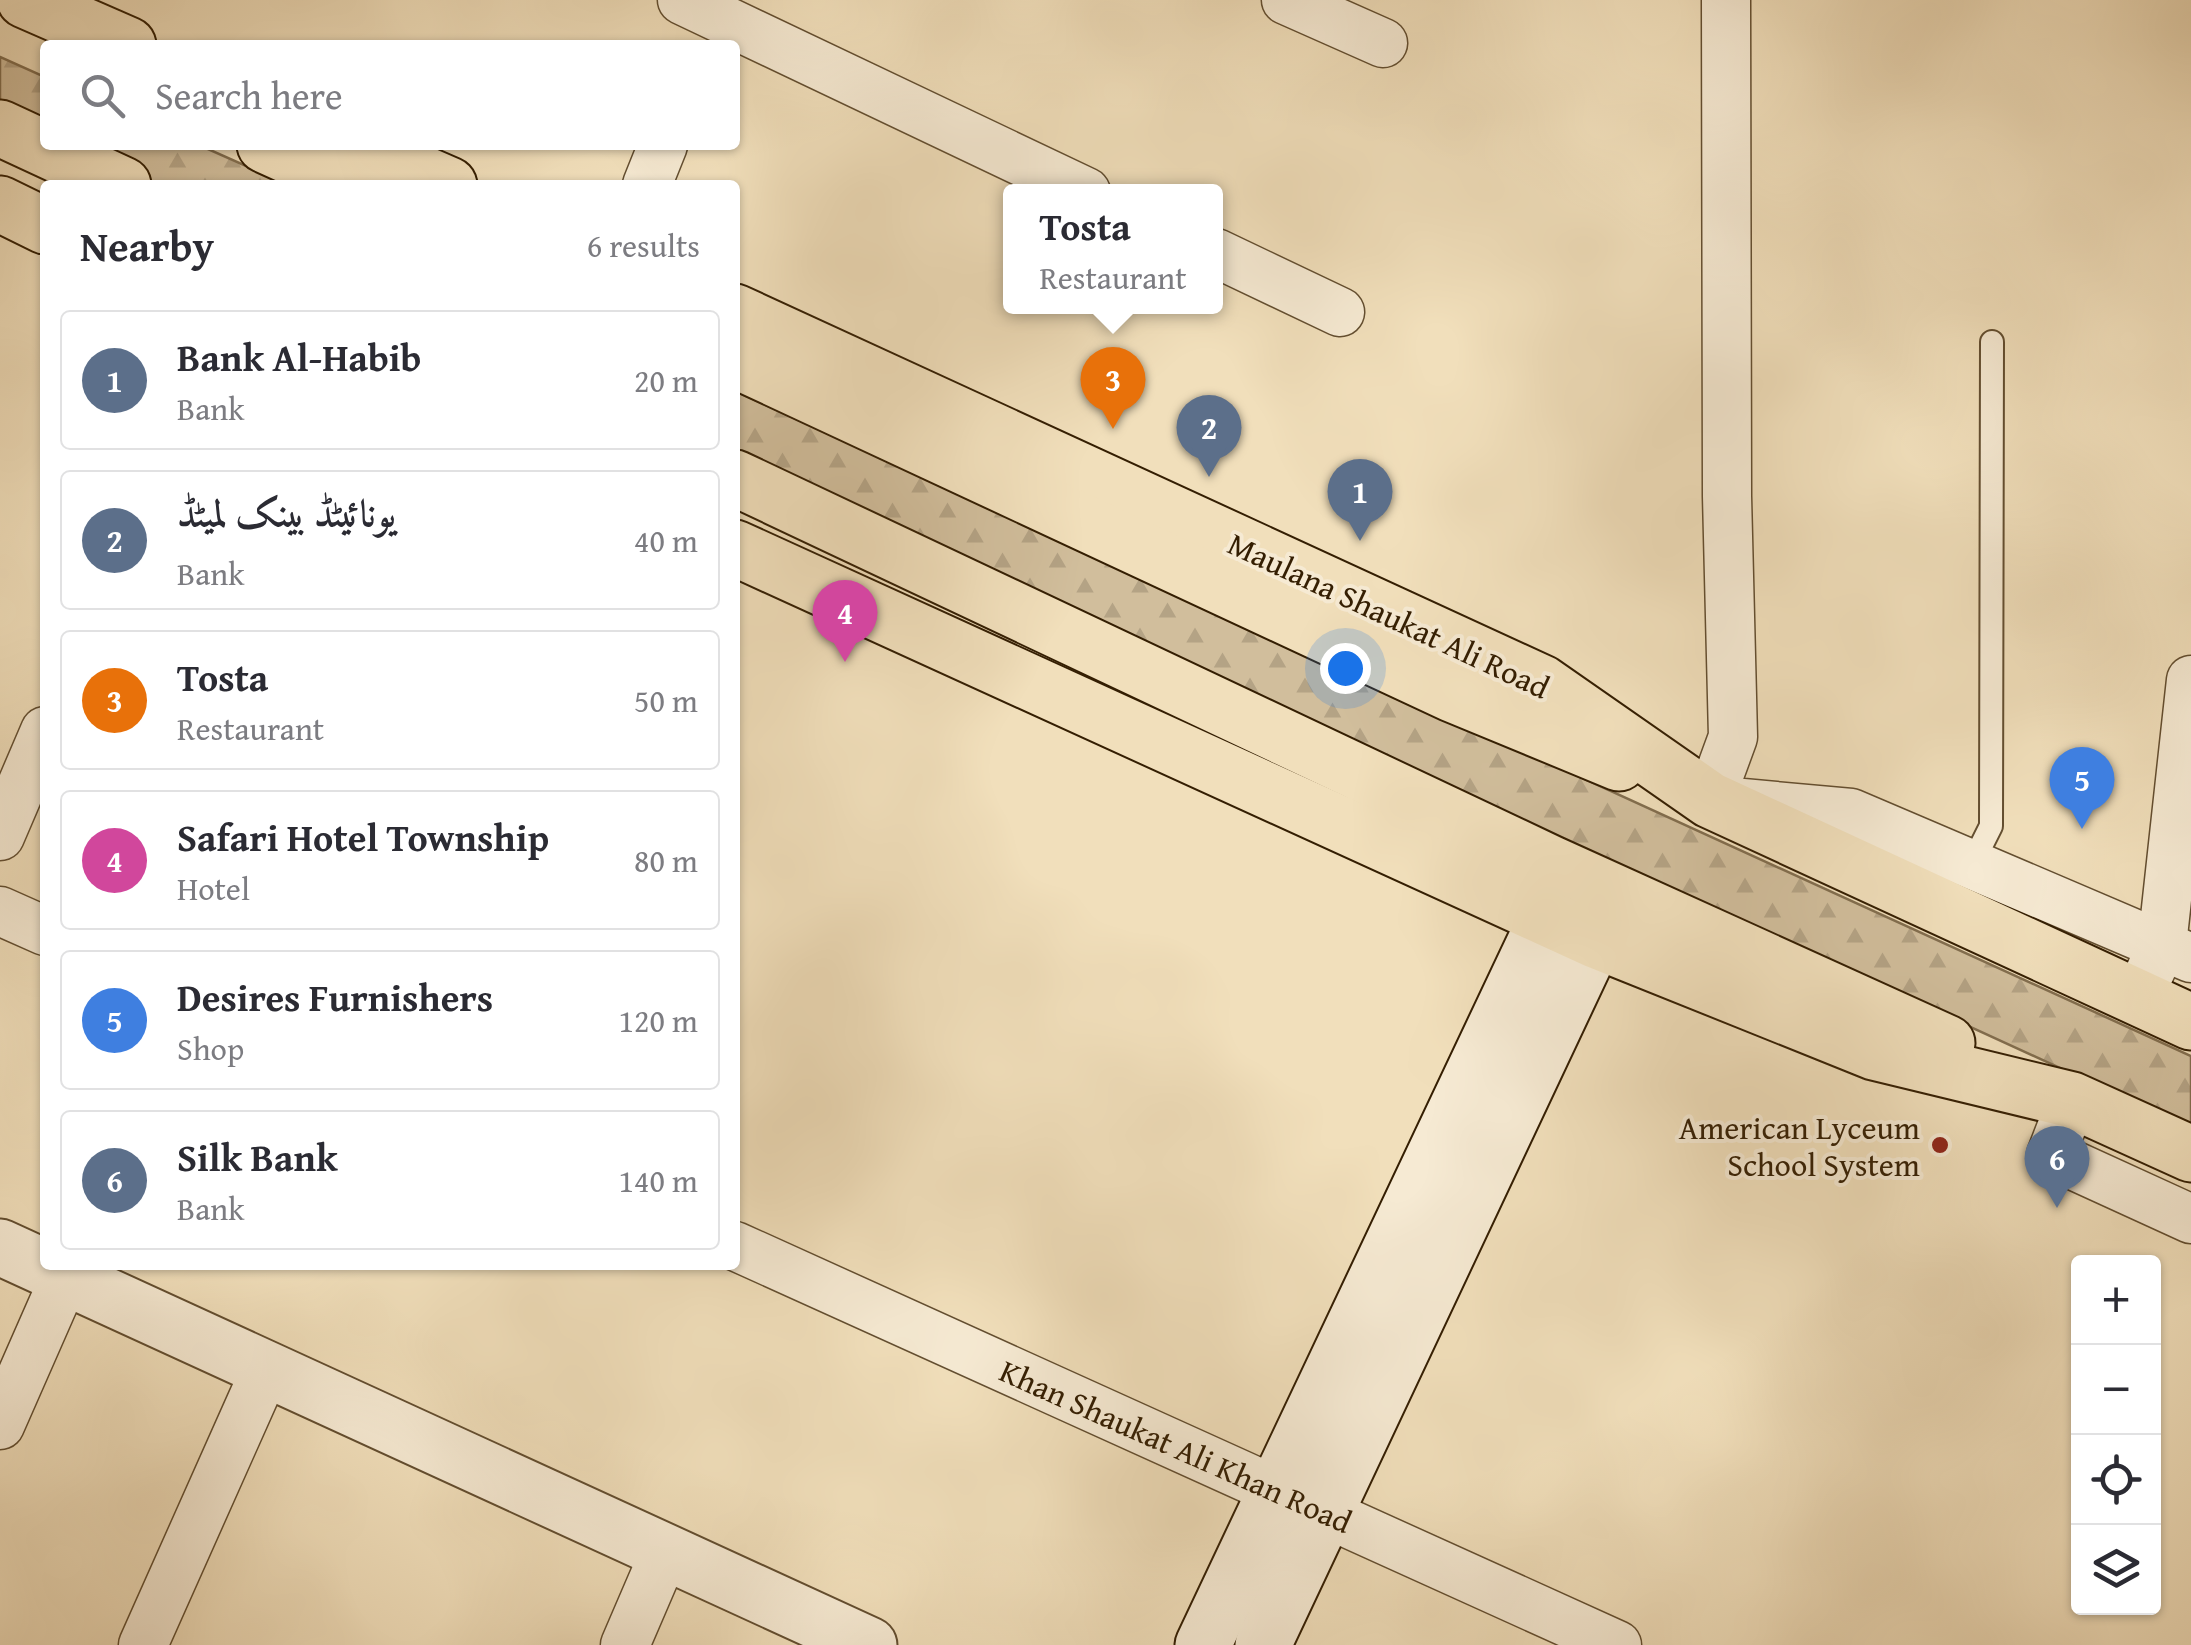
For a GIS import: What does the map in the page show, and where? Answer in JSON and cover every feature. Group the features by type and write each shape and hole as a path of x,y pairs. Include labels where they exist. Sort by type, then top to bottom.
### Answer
{"main road":[{"path":"25,0 117,40"},
{"path":"0,23 40,41"},
{"path":"0,128 40,147"},
{"path":"47,150 112,180"},
{"path":"277,150 342,180"},
{"path":"369,150 438,180"},
{"path":"0,204 40,224"},
{"name":"Maulana Shaukat Ali Road","path":"740,314 1542,683 1710,800 2191,1022"},
{"path":"740,362 1452,694 1710,800"},
{"path":"740,480 1678,921 2191,1154"},
{"path":"740,550 1595,940 1874,1052 2072,1100"},
{"path":"1203,1645 1547,917"},
{"path":"1263,1645 1595,940"},
{"path":"0,1247 40,1265"},
{"path":"50,1270 869,1645"}],"street":[{"path":"1286,0 1383,43"},
{"path":"1726,0 1727,496 1732,737 1710,800 1851,813 2176,951"},
{"path":"703,15 1069,184"},
{"path":"649,180 660,150"},
{"path":"1223,256 1340,312"},
{"path":"2138,998 2176,951 2190,698"},
{"path":"0,836 40,743"},
{"path":"0,911 40,929"},
{"path":"2072,1100 2051,1155 2191,1219"},
{"name":"Khan Shaukat Ali Khan Road","path":"740,1248 1617,1645"},
{"path":"0,1426 65,1277"},
{"path":"144,1645 266,1369"},
{"path":"625,1645 665,1552"}],"lane":[{"path":"1973,862 1991,826 1992,342"}],"green space":[{"path":"0,57 40,75 40,144 0,126"},
{"path":"53,150 210,150 278,180 119,180"},
{"path":"740,393 2191,1056 2191,1128 740,463"}],"place":[{"name":"Tosta","path":"1113,429"},
{"name":"یونائیٹڈ بینک لمیٹڈ","path":"1209,477"},
{"name":"Bank Al-Habib","path":"1360,541"},
{"name":"Safari Hotel Township","path":"845,662"},
{"name":"Desires Furnishers","path":"2082,829"},
{"name":"American Lyceum School System","path":"1940,1145"},
{"name":"Silk Bank","path":"2057,1208"}]}
